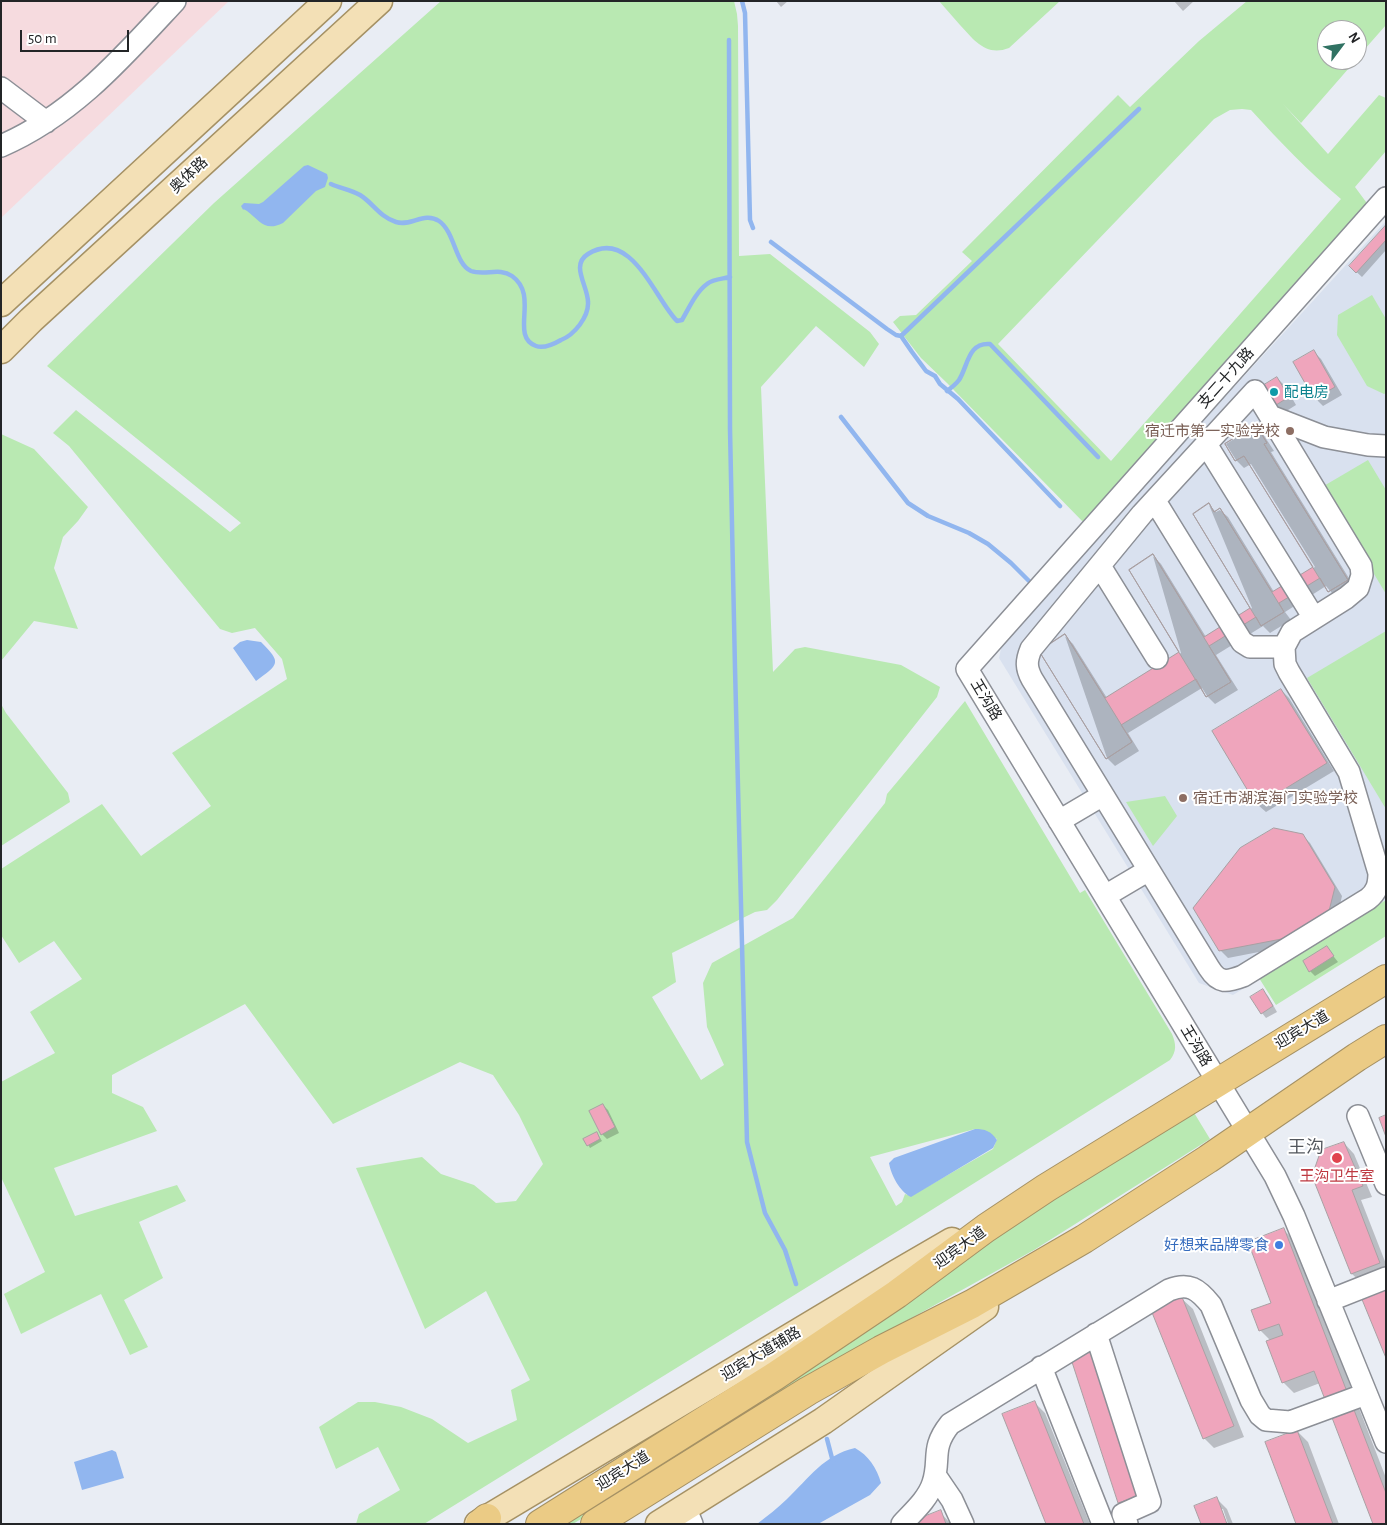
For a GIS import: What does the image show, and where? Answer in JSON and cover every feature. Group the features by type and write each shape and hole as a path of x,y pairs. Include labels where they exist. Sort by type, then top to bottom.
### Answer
{"highway":[{"name":"迎宾大道","path":"540,1524 783,1370 897,1294 986,1228 1046,1188 1386,979"},
{"name":"迎宾大道","path":"595,1524 808,1392 881,1350 972,1304 1084,1239 1208,1159 1386,1039"}],"main road":[{"path":"1,303 328,1"},
{"name":"奥体路","path":"1,350 31,320 378,1"},
{"name":"迎宾大道辅路","path":"482,1522 897,1273 1046,1188"},
{"path":"659,1524 688,1515 1084,1239"}],"street":[{"path":"1,146 12,142 46,122 78,99 102,78 171,2"},
{"path":"1,88 46,122"},
{"name":"支二十九路","path":"967,669 1386,198"},
{"path":"1255,391 1270,416 1361,566 1362,575 1358,588 1346,598 1292,632 1284,647 1284,664 1349,772 1379,873 1379,882 1376,890 1368,899 1243,976 1229,981 1214,976 1209,954 1149,870 1032,679 1026,662 1031,650 1100,566 1155,501 1255,391"},
{"path":"1270,416 1324,437 1368,446 1386,446"},
{"path":"1206,444 1314,618"},
{"path":"1155,501 1242,642 1250,647 1284,647"},
{"path":"1100,566 1157,658"},
{"name":"王沟路","path":"967,669 1218,1081 1284,1194 1386,1442"},
{"path":"1059,821 1103,795"},
{"path":"1105,896 1149,870"},
{"path":"1358,1116 1386,1184"},
{"path":"1328,1300 1386,1278"},
{"path":"902,1524 925,1498 933,1484 938,1443 942,1433 950,1424 1041,1367 1178,1286 1194,1289 1203,1295 1211,1305 1250,1400 1260,1415 1266,1420 1290,1422 1366,1394"},
{"path":"1096,1334 1150,1502 1123,1514 1126,1524"},
{"path":"1041,1367 1104,1524"},
{"path":"935,1474 952,1500 963,1524"}],"shaded area":[{"path":"1,1 229,1 1,218"},
{"name":"宿迁市第一实验学校","path":"1386,221 1386,900 1233,995 1199,983 999,658 1003,640"}],"green space":[{"path":"441,1 734,1 738,26 739,256 770,254 870,332 879,344 864,367 816,326 761,387 773,672 795,649 805,647 901,665 940,687 937,697 777,900 767,910 755,912 672,953 676,982 652,997 701,1080 724,1065 707,1027 703,983 712,963 793,918 885,803 887,794 965,701 1080,893 1085,890 1172,1034 1175,1044 1174,1054 1170,1060 906,1226 424,1524 356,1524 359,1514 400,1490 378,1447 336,1469 319,1427 358,1402 375,1402 401,1407 432,1419 468,1443 517,1420 511,1390 530,1380 486,1291 425,1329 356,1168 422,1157 441,1174 474,1185 496,1203 516,1201 543,1164 519,1115 493,1075 460,1062 333,1124 245,1004 112,1075 112,1093 143,1107 157,1131 54,1168 75,1216 177,1185 186,1201 139,1222 163,1278 124,1300 148,1347 130,1355 101,1294 21,1334 4,1294 45,1272 1,1177 1,1082 55,1053 30,1012 82,979 54,941 19,963 1,935 1,869 102,804 141,856 211,806 172,753 287,679 282,659 255,628 232,633 220,629 69,446 53,433 76,410 230,532 241,523 47,366 214,203","holes":["975,1129 997,1139 993,1149 911,1196 905,1194 902,1202 896,1206 870,1157"]},
{"path":"939,1 1060,1 1009,48 994,50 981,46"},
{"path":"1247,1 1386,1 1386,25 1367,47 1367,20 1317,20 1317,70 1347,70 1301,123 1283,104 1328,154 1379,95 1386,98 1386,151 1355,187 1372,210 1086,525 921,358 893,322 900,316 916,315 972,261 962,252 1118,95 1130,107 1199,41","holes":["1230,110 1251,110 1294,156 1341,199 1111,461 998,344 1214,119"]},
{"path":"1372,295 1386,319 1386,393 1384,394 1367,386 1337,335 1338,315"},
{"path":"1,434 34,449 88,507 63,537 54,568 78,629 34,621 1,661"},
{"path":"1368,460 1386,490 1386,594 1322,487"},
{"path":"1386,631 1386,809 1307,678"},
{"path":"1,704 68,793 70,802 1,846"},
{"path":"1165,796 1177,816 1153,846 1126,802"},
{"path":"1386,900 1386,936 1276,1005 1259,978"},
{"path":"1193,1111 1210,1139 1034,1250 825,1366 573,1524 564,1524 1030,1214"}],"water":[{"path":"308,165 327,174 328,178 325,187 316,191 283,223 267,226 243,210 241,206 244,203 259,204 263,202 304,166"},
{"path":"247,640 261,642 275,659 273,667 256,681 233,648 240,642"},
{"path":"975,1129 985,1130 992,1134 997,1140 993,1148 911,1197 900,1187 894,1178 889,1163 894,1158"},
{"path":"855,1448 868,1458 881,1483 870,1495 818,1524 757,1524 784,1502 818,1468 834,1456"},
{"path":"112,1450 116,1452 124,1478 82,1490 74,1462"}],"building":[{"path":"1386,225 1386,240 1356,273 1349,266"},
{"path":"1314,350 1335,387 1314,399 1293,362"},
{"name":"配电房","path":"1277,377 1289,397 1271,408 1259,388"},
{"path":"1256,425 1267,443 1264,444 1348,580 1328,592 1320,578 1279,603 1284,612 1261,626 1256,617 1209,646 1231,682 1206,697 1196,679 1121,725 1132,742 1106,759 1039,651 1065,634 1105,698 1179,652 1129,570 1153,554 1204,637 1250,608 1193,514 1209,503 1214,512 1220,508 1272,592 1313,567 1244,456 1235,461 1225,444"},
{"path":"1256,425 1267,443 1264,444 1348,580 1328,592 1244,456 1235,461 1225,444"},
{"path":"1209,503 1214,512 1220,508 1284,612 1261,626 1193,514"},
{"path":"1153,554 1231,682 1206,697 1129,570"},
{"path":"1065,634 1132,742 1106,759 1039,651"},
{"path":"1281,689 1327,763 1257,806 1212,731"},
{"path":"1274,828 1303,834 1335,887 1328,915 1292,937 1219,951 1193,908 1240,848"},
{"path":"1327,946 1334,956 1309,972 1303,961"},
{"path":"1263,989 1273,1006 1261,1014 1250,997"},
{"path":"603,1104 615,1127 601,1135 589,1111"},
{"path":"1386,1115 1386,1137 1379,1118"},
{"path":"597,1132 600,1139 587,1146 583,1139"},
{"path":"1344,1142 1363,1186 1352,1190 1380,1263 1351,1274 1312,1176 1321,1150"},
{"path":"1284,1228 1386,1493 1386,1524 1373,1524 1314,1371 1282,1383 1266,1341 1283,1335 1279,1324 1259,1331 1251,1310 1271,1303 1248,1242"},
{"path":"1386,1287 1386,1358 1361,1297"},
{"path":"1182,1297 1234,1426 1203,1439 1151,1310"},
{"path":"1095,1351 1142,1495 1118,1503 1071,1359"},
{"path":"1035,1401 1084,1524 1046,1524 1002,1414"},
{"path":"1297,1430 1333,1524 1296,1524 1265,1442"},
{"path":"1217,1497 1227,1524 1201,1524 1194,1506"},
{"path":"941,1510 946,1524 905,1524"}],"waterway":[{"path":"742,1 745,13 750,220 753,228"},
{"path":"729,40 730,429 747,1142 765,1213 785,1250 796,1284"},
{"path":"771,242 887,329 901,336 1139,109"},
{"path":"331,184 365,198 390,220 407,223 423,218 433,218 439,221 448,232 462,262 471,271 481,273 502,272 512,276 520,284 524,294 525,334 528,341 539,347 549,346 566,338 580,325 588,308 580,264 588,254 603,248 617,250 629,258 651,283 677,321 682,320 696,296 709,282 730,277"},
{"path":"901,336 926,371 935,376 940,384 958,399 1060,506"},
{"path":"947,391 959,380 973,351 983,344 990,344 1098,457"},
{"path":"841,417 908,503 928,516 969,533 988,544 1029,581"},
{"path":"827,1439 833,1462"}],"place":[{"name":"配电房","path":"1274,392"},
{"name":"宿迁市第一实验学校","path":"1290,431"},
{"name":"宿迁市湖滨海门实验学校","path":"1183,798"},
{"name":"王沟卫生室","path":"1337,1158"},
{"name":"好想来品牌零食","path":"1279,1245"}],"district":[{"name":"王沟","path":"1306,1148"}]}
